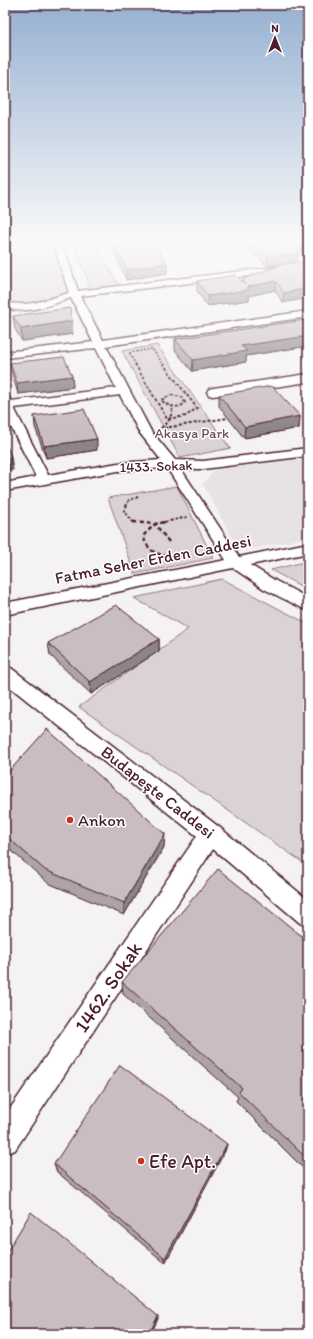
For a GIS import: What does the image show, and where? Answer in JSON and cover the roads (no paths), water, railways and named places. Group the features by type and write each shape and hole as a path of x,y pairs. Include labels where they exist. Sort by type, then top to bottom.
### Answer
{"street":[{"path":"5,305 12,307 39,304"},
{"path":"79,304 145,432 171,464 234,562 270,585 308,605"},
{"path":"5,355 100,344 308,314"},
{"path":"213,392 308,378"},
{"path":"44,480 5,403 123,391"},
{"name":"1433. Sokak","path":"5,487 118,467 171,464 203,465 308,452"},
{"name":"Fatma Seher Erden Caddesi","path":"5,609 308,548"},
{"name":"Budapeşte Caddesi","path":"5,673 211,834 308,915"},
{"name":"1462. Sokak","path":"5,1140 211,834"}],"place":[{"name":"Ankon","path":"70,820"},
{"name":"Efe Apt.","path":"141,1161"}],"park label":[{"name":"Akasya Park","path":"192,433"}]}
